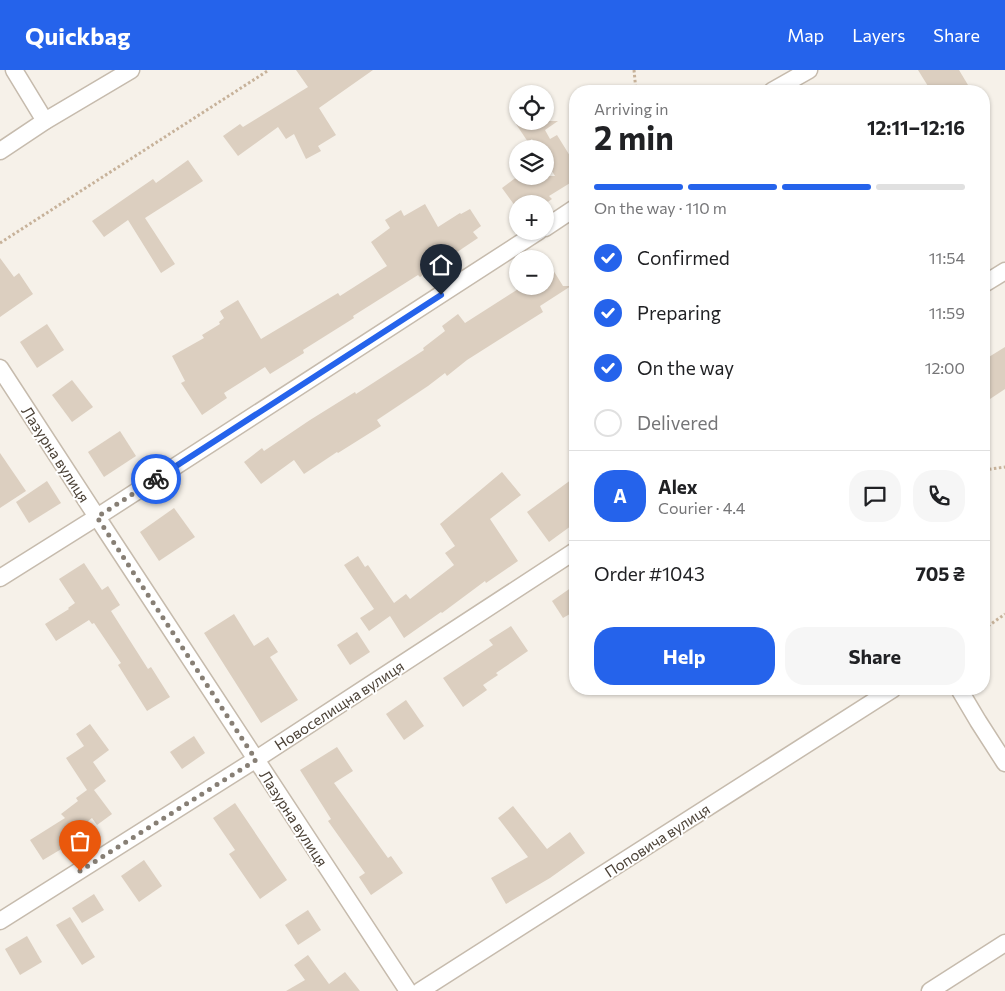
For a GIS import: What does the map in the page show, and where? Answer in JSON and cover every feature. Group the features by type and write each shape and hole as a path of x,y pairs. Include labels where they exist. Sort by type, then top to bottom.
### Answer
{"street":[{"path":"14,70 45,121"},
{"path":"0,151 45,121 130,70"},
{"path":"783,85 809,70"},
{"path":"554,222 569,212"},
{"path":"0,578 525,240"},
{"path":"990,280 1005,271"},
{"name":"Лазурна вулиця","path":"0,368 408,991"},
{"name":"Новоселищна вулиця","path":"0,921 256,760 569,555"},
{"name":"Поповича вулиця","path":"420,991 884,695"},
{"path":"963,695 1005,763"},
{"path":"930,991 1005,943"}],"path":[{"path":"0,243 269,70"},
{"path":"634,70 635,85"},
{"path":"990,469 1005,468"},
{"path":"990,625 1005,614"}],"building":[{"path":"296,70 373,70 319,108 336,135 318,146 321,151 306,159 294,134 286,139 278,127 238,156 223,136 240,124 243,127 308,87"},
{"path":"918,70 959,70 968,85 927,85"},
{"path":"520,130 545,130 550,139 557,135 569,154 569,184 551,195 509,195 509,198 502,188 509,183 509,185 554,185 554,140 527,140"},
{"path":"188,160 203,181 145,218 175,264 161,273 128,220 104,237 92,221 153,179 156,183"},
{"path":"425,204 438,227 470,209 481,226 473,232 478,238 420,277 418,275 353,316 354,318 303,350 304,353 270,374 265,367 224,393 227,398 202,415 181,383 185,381 172,356 204,338 202,335 220,324 219,322 224,318 220,311 238,300 261,339 338,293 340,296 387,266 371,242 390,228 385,220 401,210 404,216"},
{"path":"0,258 14,277 19,273 33,294 0,317"},
{"path":"554,272 563,286 569,286 540,306 543,312 467,360 447,376 445,373 377,420 381,426 304,474 294,460 261,484 244,462 262,448 264,451 310,420 355,392 356,394 424,350 423,348 445,331 442,326 458,314 465,323 509,295 554,295"},
{"path":"47,324 64,350 37,368 20,342"},
{"path":"1005,347 1005,389 990,399 990,356"},
{"path":"72,380 93,407 72,422 52,395"},
{"path":"120,431 136,456 104,477 88,452"},
{"path":"0,453 26,491 0,508"},
{"path":"502,472 521,495 490,519 518,561 486,583 485,581 404,638 390,616 369,631 360,618 374,609 344,565 358,556 365,567 368,565 394,603 406,594 410,599 454,565 445,553 455,546 440,524"},
{"path":"47,481 61,503 29,523 16,502"},
{"path":"569,481 569,527 549,542 527,512"},
{"path":"174,508 195,537 159,561 140,532"},
{"path":"84,563 102,590 108,586 120,605 111,611 148,669 151,667 170,697 147,711 118,665 121,663 94,623 92,624 89,620 56,641 45,624 75,603 59,579"},
{"path":"569,589 569,614 563,618 552,601"},
{"path":"234,614 254,646 268,637 278,652 270,657 298,700 261,723 204,633"},
{"path":"511,626 528,651 496,673 498,675 483,685 487,690 463,707 443,678 493,645 489,640"},
{"path":"357,632 370,652 350,665 337,645"},
{"path":"406,700 424,726 404,740 386,714"},
{"path":"90,724 109,750 93,762 106,781 94,790 112,814 97,825 92,818 65,840 68,845 43,860 30,840 65,818 61,814 78,801 76,798 87,790 66,758 84,746 76,734"},
{"path":"194,736 205,753 182,769 170,752"},
{"path":"337,747 353,771 334,783 388,858 391,856 403,873 371,895 359,877 365,873 328,821 331,819 300,770"},
{"path":"235,803 287,880 260,899 229,854 235,850 213,818"},
{"path":"513,806 547,849 570,832 585,853 550,878 506,904 491,878 528,857 498,818"},
{"path":"144,860 162,886 139,902 121,876"},
{"path":"94,894 104,910 82,923 72,908"},
{"path":"308,910 321,930 298,945 285,925"},
{"path":"70,917 95,957 82,965 56,925"},
{"path":"27,936 42,962 20,975 5,949"},
{"path":"308,955 329,984 345,972 360,991 286,991 305,980 294,965"}],"way so far":[{"path":"80,871 256,760 97,517 156,479"}],"route":[{"path":"156,479 441,295"}]}
